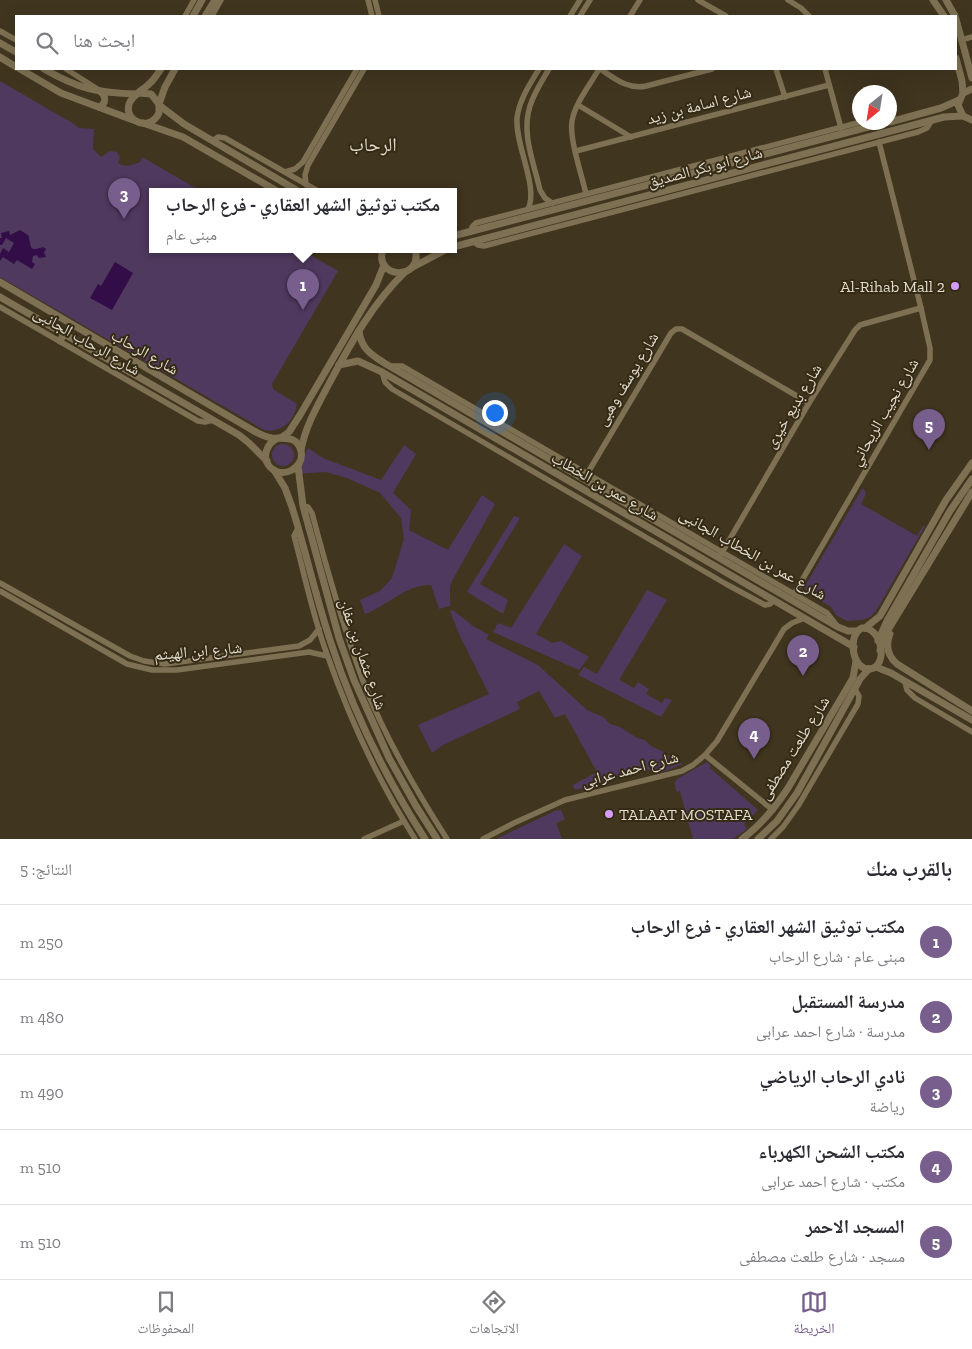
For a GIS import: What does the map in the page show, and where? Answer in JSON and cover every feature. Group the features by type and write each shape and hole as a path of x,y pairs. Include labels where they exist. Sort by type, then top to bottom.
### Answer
{"street":[{"path":"186,15 194,0"},
{"path":"194,15 202,0"},
{"path":"206,15 214,0"},
{"path":"213,15 221,0"},
{"path":"368,0 372,15"},
{"path":"375,0 379,15"},
{"path":"571,15 580,0"},
{"path":"633,15 640,0"},
{"path":"698,0 724,15"},
{"path":"788,0 801,8 807,15"},
{"path":"933,0 943,15"},
{"path":"946,0 954,15"},
{"path":"580,15 587,1"},
{"path":"957,25 972,78"},
{"path":"0,31 15,39"},
{"path":"961,40 972,37"},
{"path":"0,43 15,51"},
{"path":"0,57 15,66"},
{"path":"957,62 963,93"},
{"path":"22,70 61,93 175,134 200,146 272,188"},
{"path":"46,70 75,85 100,91 151,94 159,104 182,123 293,188"},
{"path":"68,70 100,91 105,100 99,107"},
{"path":"143,124 151,122 157,117 159,104 174,70"},
{"path":"306,185 306,170 356,70"},
{"path":"285,172 295,169 303,162 363,70"},
{"path":"528,210 531,192 517,133 518,117 523,96 538,70"},
{"path":"549,70 532,98 526,127 540,190 545,198 552,203"},
{"path":"586,194 571,128 578,105 598,70"},
{"path":"601,70 626,85 636,87 646,86 699,70"},
{"path":"776,70 785,97"},
{"path":"825,70 840,128"},
{"path":"135,121 130,115 128,107 131,99 159,72"},
{"path":"159,72 160,82 168,82"},
{"name":"شارع اسامة بن زيد","path":"576,151 829,85"},
{"path":"972,88 963,93 959,100 959,109 972,127"},
{"name":"شارع ابو بكر الصديق","path":"897,120 941,108 959,100"},
{"path":"578,105 631,137"},
{"name":"شارع ابو بكر الصديق","path":"457,246 932,120 950,116 967,118"},
{"path":"473,241 478,245 484,246 923,131 932,120"},
{"path":"175,134 177,126 182,123"},
{"path":"471,232 472,227 476,223 852,124"},
{"name":"شارع ابو بكر الصديق","path":"457,235 776,152 852,129"},
{"path":"212,141 218,137 225,138 312,188"},
{"name":"شارع نجيب الريحاني","path":"794,594 930,360 930,348 921,308 879,142"},
{"path":"776,152 779,162"},
{"path":"380,253 384,265 391,272 405,272"},
{"path":"413,267 416,261 415,253"},
{"path":"301,450 311,416 339,365 377,303 405,272 439,253"},
{"path":"280,438 295,424 376,285 384,265"},
{"name":"شارع الرحاب","path":"0,282 254,432 264,436 280,438"},
{"name":"شارع الرحاب","path":"0,297 239,435 267,462"},
{"name":"شارع الرحاب الجانبى","path":"0,307 198,421 213,420"},
{"name":"شارع بديع خيرى","path":"721,555 809,403 853,333 860,325 921,308"},
{"name":"شارع يوسف وهبى","path":"587,474 647,372 671,333 676,329 682,329 809,403"},
{"name":"شارع عمر بن الخطاب","path":"359,331 363,346 368,352 389,366 617,498 721,555 838,627 856,632"},
{"path":"60,341 64,334"},
{"name":"شارع عمر بن الخطاب","path":"339,365 358,361 382,372 854,646"},
{"name":"شارع عمر بن الخطاب الجانبى","path":"389,366 402,366 721,555 827,613 838,627"},
{"name":"شارع عمر بن الخطاب الجانبى","path":"382,372 384,382 392,389 718,579 765,605 770,604 774,600"},
{"path":"280,438 292,439 301,450 302,456 298,466 289,472 278,472 267,462 267,448 274,440 280,438"},
{"path":"972,463 946,500 880,616 865,628 856,632 853,637 856,661 860,666 872,668 905,682 972,720"},
{"name":"شارع عثمان بن عفان","path":"298,466 302,506 339,638 357,688 380,740 416,806 437,839"},
{"name":"شارع عثمان بن عفان","path":"274,470 288,498 330,641 348,691 390,780 425,839"},
{"path":"878,641 941,528 963,491 972,480"},
{"path":"880,650 885,635 972,492"},
{"path":"612,506 617,498"},
{"path":"964,504 972,502"},
{"path":"302,506 308,506 312,513 331,582 374,707 423,802 447,839"},
{"path":"298,528 294,536 318,629 327,656 356,729 404,821 416,839"},
{"name":"شارع ابن الهيثم","path":"0,583 130,656 144,661 165,664 299,646 310,640 318,629"},
{"name":"شارع ابن الهيثم","path":"0,592 119,660 135,667 152,670 177,670 309,652 327,656"},
{"name":"شارع احمد عرابى","path":"483,839 514,822 565,800 674,774 693,765 706,756 717,741 784,629 792,623 805,618"},
{"path":"60,625 64,619"},
{"path":"896,619 887,645 889,654 894,661 972,711"},
{"path":"865,628 873,630 882,658 872,668"},
{"path":"330,641 339,638"},
{"name":"شارع طلعت مصطفى","path":"742,839 754,830 773,810 788,788 853,678 856,661"},
{"name":"شارع طلعت مصطفى","path":"758,839 786,810 855,689 872,668"},
{"path":"905,682 907,690 915,698 972,732"},
{"path":"771,839 795,811 858,704 859,696 855,689"},
{"path":"820,734 827,738"},
{"path":"706,756 773,810"},
{"path":"364,839 404,821"}],"shaded area":[{"path":"0,81 79,128 94,129 93,149 101,157 110,151 117,152 120,158 118,163 126,166 140,162 142,157 196,188 149,188 149,253 307,253 338,271 272,384 273,389 297,404 296,410 286,424 281,428 270,431 264,430 0,277"},
{"path":"20,230 28,235 32,248 38,249 43,247 46,249 44,252 46,257 39,258 37,255 33,256 32,262 35,264 32,269 17,260 14,264 3,257 0,261 0,254 3,248 9,252 14,243 6,238 2,245 0,245 1,233 9,231 10,235"},
{"path":"115,262 133,273 112,310 90,298 98,284 101,286"},
{"path":"283,444 291,447 294,455 291,463 283,466 275,463 272,455 275,447"},
{"path":"404,445 416,454 393,493 411,510 409,530 448,550 482,495 495,504 452,581 450,587 450,606 439,609 431,585 414,588 365,614 360,600 380,591 392,578 404,539 401,518 380,493 347,478 326,472 297,474 308,448 323,458 381,480"},
{"path":"862,489 864,489 866,494 861,504 917,536 923,526 925,526 876,611 870,617 862,620 847,621 836,615 831,607 806,592 805,586"},
{"path":"514,516 520,518 480,584 508,600 503,614 467,592"},
{"path":"564,544 582,556 536,634 552,643 561,641 589,657 579,670 493,632 498,623 511,628"},
{"path":"647,590 667,600 619,680 634,688 638,682 649,689 646,694 662,703 665,698 672,700 661,717 578,675 584,667 597,674"},
{"path":"453,610 473,626 489,635 486,639 538,665 587,710 603,717 610,724 620,727 637,738 645,740 651,746 683,764 658,774 656,769 613,777 576,790 573,785 597,772 565,714 555,718 539,691 517,702 520,709 443,745 432,753 418,725 489,694 459,634 450,611"},
{"path":"707,762 711,766 710,768 758,810 744,824 747,829 733,839 693,839 680,791 677,792 674,783 677,779"},
{"path":"561,810 565,819 556,823 562,839 496,839 555,811"}],"place":[{"name":"نادي الرحاب الرياضي","path":"124,219"},
{"name":"Al-Rihab Mall 2","path":"955,286"},
{"name":"مكتب توثيق الشهر العقاري - فرع الرحاب","path":"303,310"},
{"name":"المسجد الاحمر","path":"929,450"},
{"name":"مدرسة المستقبل","path":"803,676"},
{"name":"مكتب الشحن الكهرباء","path":"754,759"},
{"name":"TALAAT MOSTAFA","path":"609,814"}],"district":[{"name":"الرحاب","path":"373,144"}]}
